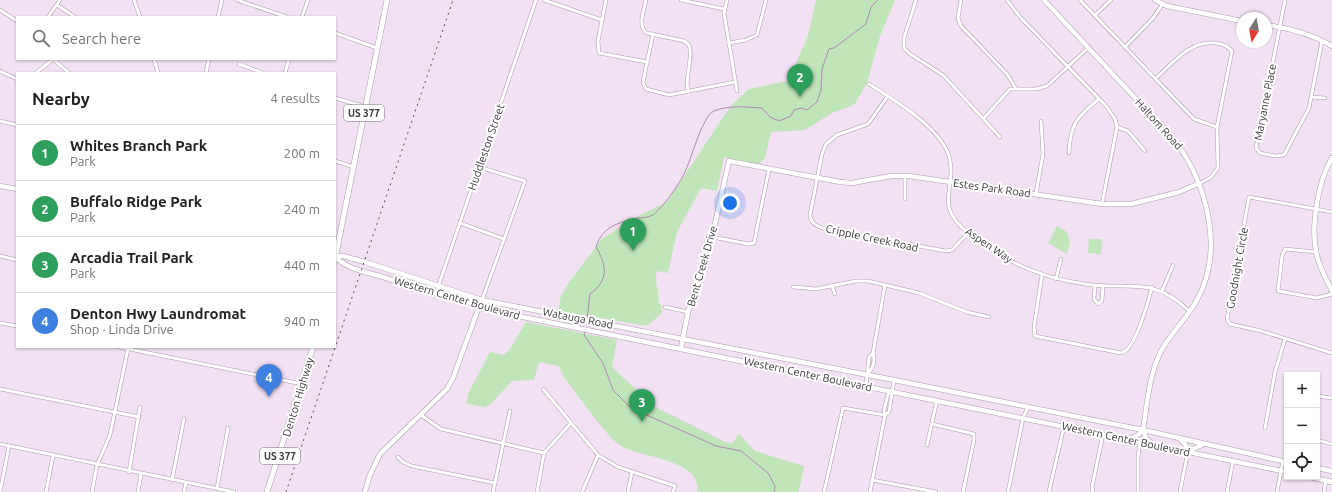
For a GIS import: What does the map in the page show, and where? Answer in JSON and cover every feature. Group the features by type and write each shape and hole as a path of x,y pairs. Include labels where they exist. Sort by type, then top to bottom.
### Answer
{"main road":[{"name":"US 377","path":"336,253 386,0"},
{"name":"Haltom Road","path":"1044,0 1177,143 1188,159 1200,183 1205,198 1209,225 1210,250 1207,272 1202,291 1173,332 1158,359 1142,430"},
{"path":"1155,0 1162,5 1236,20"},
{"path":"1272,26 1280,27 1322,41 1332,46"},
{"path":"1332,158 1321,185 1316,210 1315,233 1316,252 1332,293"},
{"name":"Estes Park Road","path":"729,161 817,179 852,183 905,175 1102,204 1131,204 1179,192 1200,183"},
{"name":"Bent Creek Drive","path":"681,348 688,312 696,290 706,250 712,237 729,161"},
{"path":"0,186 16,189"},
{"name":"Watauga Road","path":"336,258 343,256 358,260 482,300 683,338"},
{"name":"Western Center Boulevard","path":"336,259 341,262 479,306 1284,472"},
{"path":"365,492 369,477 380,454 447,389 456,371 482,300"},
{"path":"652,342 654,332"},
{"name":"Western Center Boulevard","path":"683,338 868,373 894,380 1142,430 1284,461"},
{"name":"Denton Highway","path":"268,492 313,348"},
{"path":"1127,439 1138,435 1142,430 1146,438 1152,444"},
{"path":"1179,438 1185,444 1188,451 1205,444"},
{"path":"1320,469 1332,471"},
{"path":"1320,479 1332,482"}],"street":[{"path":"49,16 60,0"},
{"path":"134,0 140,16"},
{"path":"218,16 222,0"},
{"path":"237,0 283,16"},
{"path":"302,16 308,0"},
{"name":"Huddleston Street","path":"436,293 536,0"},
{"path":"544,0 602,20"},
{"path":"606,0 598,41 599,53 647,62"},
{"path":"646,0 641,27 647,33 684,41 689,44 690,55 686,76 688,91"},
{"path":"681,0 724,9"},
{"path":"727,0 724,9 738,91"},
{"path":"729,43 752,39 757,35 766,0"},
{"path":"916,0 904,38 904,48 910,54 943,75 1000,136"},
{"path":"961,0 958,18 960,26 1007,74 1015,87"},
{"path":"1007,0 1020,17 1099,99 1116,119 1117,127 1102,204"},
{"path":"1080,0 1194,119 1217,127 1232,54 1230,48 1221,44 1212,43 1196,46 1185,52 1156,78"},
{"path":"1094,15 1111,0"},
{"name":"Maryanne Place","path":"1285,0 1256,148 1258,152 1275,156 1284,155 1309,108 1322,41"},
{"path":"57,5 74,16"},
{"path":"1125,46 1153,18 1162,5"},
{"path":"0,10 16,20"},
{"path":"336,34 377,48"},
{"path":"653,34 643,83 646,90 669,95 736,82"},
{"path":"984,118 1006,92 1015,87 1036,89 1044,87 1088,48"},
{"path":"37,72 52,60"},
{"path":"54,60 68,72"},
{"path":"154,60 158,72"},
{"path":"206,72 209,60"},
{"path":"284,72 289,60"},
{"path":"239,64 260,72"},
{"path":"0,70 16,78"},
{"name":"Aspen Way","path":"869,84 900,103 926,124 949,155 950,168 947,199 951,213 968,233 1006,258 1042,275 1103,286 1138,285 1152,287 1178,299 1189,311"},
{"name":"Cripple Creek Road","path":"888,96 868,124 837,135 826,144 822,154 817,179 810,215 811,221 819,227 946,252 952,250 968,233"},
{"path":"1312,96 1325,98"},
{"path":"336,98 366,107"},
{"path":"1068,153 1071,132 1077,118 1099,99"},
{"path":"0,121 16,125"},
{"path":"1036,194 1043,154 1041,121"},
{"path":"1117,127 1128,131 1145,152"},
{"name":"Estes Park Road","path":"1200,183 1210,178 1218,168 1217,127"},
{"path":"336,161 354,167"},
{"path":"478,167 525,181 482,300"},
{"path":"712,237 749,244 754,243 769,169"},
{"path":"905,175 905,199"},
{"name":"Goodnight Circle","path":"1316,210 1251,196 1248,199 1228,322 1230,324 1332,353"},
{"path":"1316,210 1332,212"},
{"path":"460,223 504,239"},
{"path":"1316,252 1285,249 1282,256 1278,291 1317,298 1332,293"},
{"path":"0,256 16,260"},
{"path":"1056,278 1062,260"},
{"path":"1162,292 1173,265"},
{"path":"1042,275 1034,327 1036,336 1121,353 1127,350 1144,317 1152,287"},
{"path":"793,287 816,289 856,281 885,285 919,293 967,312 989,317"},
{"path":"866,386 869,357 873,353 885,285"},
{"path":"1095,285 1094,299 1098,304 1102,301 1103,286"},
{"path":"832,286 835,294"},
{"path":"665,307 688,312"},
{"path":"0,323 16,326"},
{"path":"1265,428 1275,372 1286,339"},
{"path":"92,492 97,465 108,440 128,348 302,384"},
{"path":"870,492 885,415 884,411 888,394 892,391 894,380"},
{"path":"543,388 598,456 618,468 675,486 674,492"},
{"path":"0,389 139,417"},
{"path":"1320,396 1332,398"},
{"path":"927,445 937,400"},
{"path":"129,472 140,407"},
{"path":"1008,492 1024,418 1028,407"},
{"path":"824,492 843,408 885,415"},
{"path":"493,492 510,411"},
{"path":"421,415 441,428 544,453"},
{"path":"172,480 184,419"},
{"path":"537,492 544,453 571,423"},
{"path":"932,424 974,434 963,492"},
{"path":"1049,492 1064,426"},
{"path":"217,488 228,428"},
{"path":"1093,492 1092,487 1103,434"},
{"path":"1320,441 1332,444"},
{"path":"1138,492 1138,457 1140,442"},
{"path":"0,444 129,472 234,492"},
{"path":"0,492 10,446"},
{"path":"1180,492 1188,451"},
{"path":"46,492 53,456"},
{"path":"582,492 598,456"},
{"path":"398,457 403,462 412,466 495,483"},
{"path":"1226,492 1232,461"},
{"path":"1277,492 1284,464"},
{"path":"628,492 632,472"},
{"path":"138,492 141,474"},
{"path":"872,480 936,492"},
{"path":"1324,492 1326,480"},
{"path":"184,492 186,483"}],"green space":[{"path":"816,0 895,0 880,36 867,83 854,105 832,113 805,130 771,132 765,158 759,164 724,157 717,191 701,188 677,232 668,273 657,271 656,280 658,303 661,304 662,313 647,326 558,311 561,296 570,281 602,239 636,217 667,202 730,107 749,89 788,81 808,36"},
{"path":"1057,226 1067,232 1070,242 1067,254 1048,243"},
{"path":"1089,239 1102,239 1101,254 1088,253"},
{"path":"526,322 617,340 612,367 655,407 725,442 732,444 739,434 755,451 804,466 799,492 697,492 697,482 691,473 682,467 657,457 632,451 616,442 592,415 564,377 559,366 539,362 534,380 512,381 491,404 485,407 467,404 468,394 490,352 503,355 509,351"}],"waterway":[{"path":"587,319 590,294 596,289 603,278 604,267 596,247 602,235 612,226 624,221 651,216 662,206 684,174 701,130 705,121 710,115 714,111 725,108 762,108 770,117 779,121 791,116 794,110 801,108 807,110 817,102 821,90 822,69 829,49 834,48 866,24 871,7 878,0"},
{"path":"585,332 584,335 603,363 613,390 631,408 716,446 741,451 768,473 775,486 774,492"}],"railway":[{"path":"336,345 453,0"},
{"path":"286,492 335,348"}],"place":[{"name":"Buffalo Ridge Park","path":"800,97"},
{"name":"Whites Branch Park","path":"633,251"},
{"name":"Denton Hwy Laundromat","path":"269,397"},
{"name":"Arcadia Trail Park","path":"642,422"}]}
